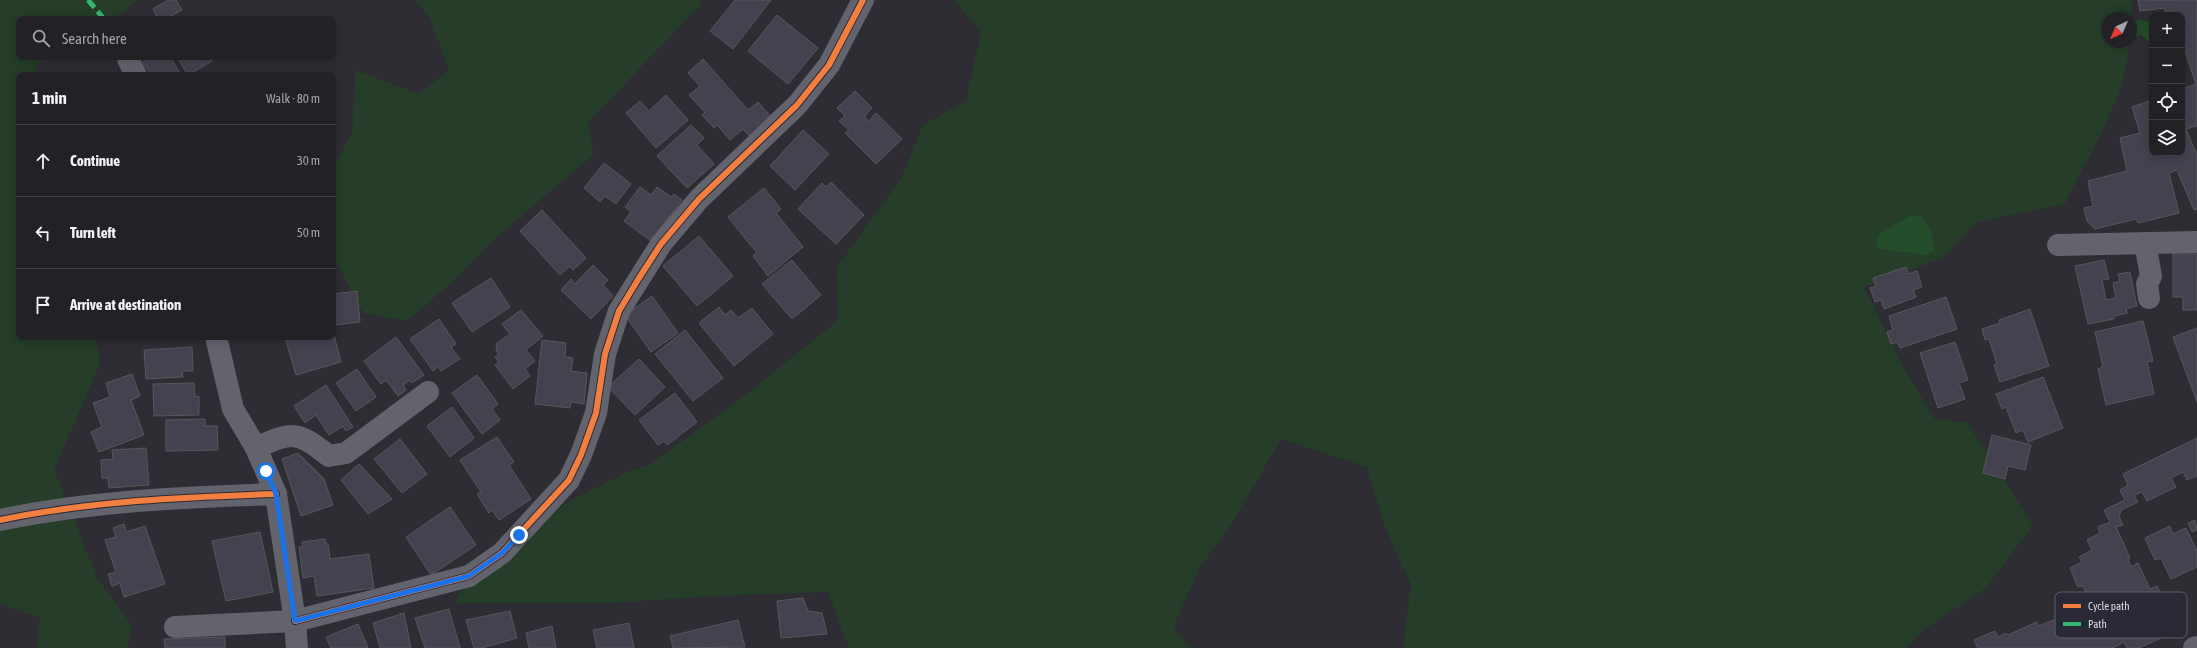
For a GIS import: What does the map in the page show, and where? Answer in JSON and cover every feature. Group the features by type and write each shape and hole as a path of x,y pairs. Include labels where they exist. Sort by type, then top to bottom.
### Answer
{"street":[{"path":"176,627 295,621 469,576 502,553 569,480 581,455 596,413 605,354 619,311 661,244 699,199 798,105 828,66 863,0"},
{"path":"2058,246 2197,242"},
{"path":"2145,243 2151,276 2147,284 2149,298"},
{"path":"217,340 233,409 256,448 276,494 295,621 297,648"},
{"path":"256,448 279,438 297,436 314,444 329,456 346,454 428,392"},
{"path":"0,520 40,512 172,498 276,494"}],"shaded area":[{"path":"0,0 137,0 119,16 16,16 16,60 45,60 37,64 34,72 16,72 16,340 96,340 100,363 54,470 97,578 131,624 128,648 37,648 40,618 0,604"},
{"path":"415,0 698,0 702,3 588,123 594,154 490,243 457,278 407,321 363,313 336,262 336,161 353,130 355,70 419,94 449,70 430,18"},
{"path":"954,0 2132,0 2131,12 2101,12 2101,48 2128,48 2127,62 2114,104 2105,125 2065,204 1977,222 1943,258 1864,287 1902,365 1935,419 1967,422 2033,525 1986,588 1924,630 1906,648 1403,648 1411,584 1385,528 1367,467 1281,439 1234,520 1199,569 1173,628 1191,648 849,648 828,592 713,596 613,603 455,603 464,585 535,525 573,499 627,472 651,464 747,394 838,320 837,267 902,177 923,125 966,101 981,32"},
{"path":"2137,20 2149,22 2149,43 2142,35 2137,36"},
{"path":"1911,215 1920,216 1929,228 1932,236 1934,251 1926,255 1880,249 1876,245 1878,235"}],"building":[{"path":"168,0 176,0 182,10 171,16 156,16 153,9"},
{"path":"735,0 771,0 733,49 710,31"},
{"path":"2138,0 2197,0 2197,126 2186,129 2197,153 2197,209 2194,210 2177,170 2169,173 2179,213 2138,223 2136,219 2095,229 2087,221 2084,208 2093,206 2088,181 2127,171 2120,138 2140,133 2132,107 2149,101 2149,156 2185,156 2185,88 2196,84 2185,51 2185,12 2166,12 2165,8 2140,11"},
{"path":"777,15 818,48 788,84 748,51"},
{"path":"703,59 748,110 758,102 774,120 752,139 743,129 730,140 717,125 714,128 702,115 705,112 689,95 700,86 688,73"},
{"path":"146,60 172,60 179,72 149,72 143,62"},
{"path":"179,60 212,61 193,72 186,72"},
{"path":"855,91 872,108 864,117 869,121 876,113 902,139 876,164 845,133 849,130 839,121 845,116 837,108"},
{"path":"666,95 688,120 656,148 626,113 640,101 649,111"},
{"path":"691,125 704,138 697,145 714,164 687,188 657,156"},
{"path":"803,130 829,154 795,190 770,166"},
{"path":"604,163 631,184 616,204 605,196 600,202 584,188"},
{"path":"831,182 864,215 836,244 798,209 822,183 826,187"},
{"path":"640,187 651,195 657,187 671,197 674,194 682,200 651,241 624,221 631,212 625,207"},
{"path":"764,188 781,209 776,213 803,247 768,276 753,256 757,253 728,217"},
{"path":"542,210 586,258 573,270 570,266 560,275 520,231"},
{"path":"699,236 733,276 697,306 663,266"},
{"path":"2173,254 2197,254 2197,310 2183,310 2183,297 2173,297"},
{"path":"792,260 821,295 792,319 762,284"},
{"path":"2104,260 2109,279 2102,280 2106,300 2116,298 2113,283 2120,281 2118,274 2130,272 2137,306 2126,309 2127,313 2114,316 2114,319 2088,324 2075,266"},
{"path":"593,265 608,280 603,285 613,296 591,319 561,290 571,279 575,284"},
{"path":"1906,267 1908,274 1917,271 1922,287 1913,290 1916,297 1884,309 1881,300 1875,302 1870,288 1876,286 1873,278"},
{"path":"491,278 510,307 472,332 452,303"},
{"path":"357,291 360,322 336,325 336,294"},
{"path":"652,296 678,333 651,352 625,315"},
{"path":"1946,297 1957,329 1900,348 1897,342 1891,344 1887,332 1893,330 1889,316"},
{"path":"719,307 725,315 731,310 738,318 752,308 773,334 734,366 699,323"},
{"path":"2030,309 2049,366 2000,382 1994,365 1997,364 1989,339 1985,340 1982,329 2000,323 1999,320"},
{"path":"521,310 543,336 526,350 535,361 525,369 530,376 513,389 495,365 499,362 495,357 499,354 496,350 497,343 510,334 502,324"},
{"path":"439,319 456,344 451,347 460,359 441,371 438,367 433,371 410,339"},
{"path":"2143,321 2153,361 2147,362 2154,394 2106,405 2098,369 2103,367 2095,332"},
{"path":"2197,328 2197,402 2173,337"},
{"path":"685,330 723,378 693,401 655,354"},
{"path":"396,337 424,375 412,383 410,380 403,385 406,390 398,396 386,380 381,384 364,361"},
{"path":"286,340 335,340 341,362 296,375"},
{"path":"542,340 566,343 565,357 573,358 571,371 587,373 584,404 571,402 570,408 535,404"},
{"path":"1955,342 1968,380 1959,383 1965,399 1938,408 1920,353"},
{"path":"192,347 193,371 182,371 183,377 146,379 144,350"},
{"path":"639,359 665,387 635,415 608,387"},
{"path":"357,369 376,397 356,411 336,383"},
{"path":"132,374 140,396 131,400 144,435 99,452 91,432 102,427 93,403 110,397 106,383"},
{"path":"477,375 498,404 492,409 500,420 482,434 452,393"},
{"path":"2043,377 2063,428 2028,442 2023,430 2016,433 2006,407 2002,409 1996,394"},
{"path":"194,383 195,397 199,396 199,415 154,416 153,384"},
{"path":"326,385 353,427 346,431 343,426 329,435 316,415 305,423 294,406"},
{"path":"675,393 697,422 667,445 664,441 658,445 639,420"},
{"path":"452,407 474,438 450,457 427,426"},
{"path":"205,419 205,426 217,426 218,450 166,451 166,420"},
{"path":"1992,435 2031,445 2025,470 2008,466 2005,479 1983,473"},
{"path":"497,437 514,462 509,465 531,499 499,520 492,510 489,513 477,494 481,492 460,460"},
{"path":"2197,438 2197,476 2187,480 2183,472 2171,478 2176,487 2147,501 2142,492 2134,495 2138,502 2121,510 2119,517 2123,525 2116,527 2130,558 2128,559 2131,567 2138,563 2150,589 2157,586 2160,592 2086,592 2083,586 2078,587 2070,568 2082,562 2079,557 2092,550 2087,540 2100,533 2098,527 2110,522 2104,510 2125,500 2120,490 2128,485 2123,474"},
{"path":"400,439 427,474 402,493 374,459"},
{"path":"146,448 149,485 109,488 108,478 102,478 101,460 113,459 112,450"},
{"path":"298,453 324,479 333,505 301,516 282,459"},
{"path":"359,464 392,499 368,514 341,480"},
{"path":"450,507 476,545 431,575 406,537"},
{"path":"2195,520 2197,530 2192,532 2188,523"},
{"path":"124,524 126,532 145,526 165,584 124,597 120,583 112,586 108,574 116,572 105,540 116,537 113,528"},
{"path":"2170,526 2173,534 2186,528 2197,551 2197,567 2171,579 2161,558 2155,560 2145,538"},
{"path":"260,532 273,592 226,601 212,541"},
{"path":"325,539 326,544 328,544 330,559 369,554 374,588 317,596 314,576 303,578 299,547 303,547 302,542"},
{"path":"803,598 808,611 822,613 827,634 781,638 777,601"},
{"path":"449,609 460,648 425,648 415,618"},
{"path":"510,611 517,638 482,648 474,648 466,620"},
{"path":"404,613 411,648 380,648 373,623"},
{"path":"738,620 745,647 673,648 670,636"},
{"path":"2055,620 2055,638 2161,638 2139,648 2127,648 2124,642 2113,648 1978,648 1974,640 1995,631 1998,637 2006,633 2008,635 2037,622 2038,626"},
{"path":"629,623 634,648 597,648 593,630"},
{"path":"358,624 368,648 331,648 326,637"},
{"path":"552,626 556,648 529,648 526,633"},
{"path":"225,637 225,648 165,648 164,639"}],"marked path":[{"path":"88,0 101,16"}],"cycle path":[{"path":"295,621 469,576 502,553 569,480 581,455 596,413 605,354 619,311 639,278 661,244 699,199 797,105 829,65 863,0"},
{"path":"0,520 68,508 103,504 276,494"}],"route":[{"path":"266,471 276,494 295,621 469,576 502,553 519,535"}]}
